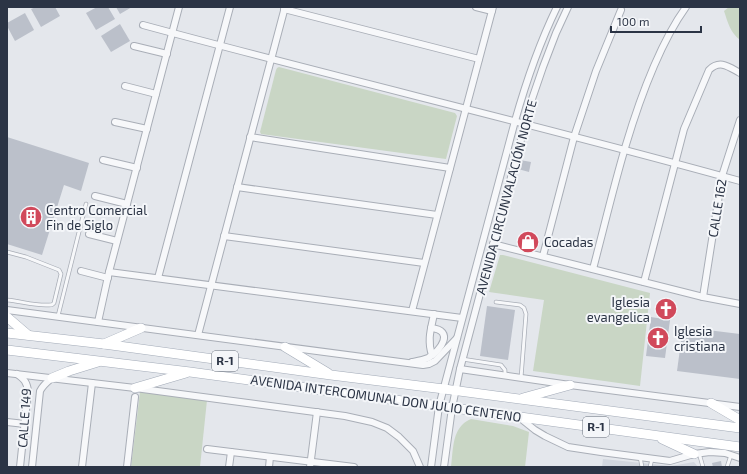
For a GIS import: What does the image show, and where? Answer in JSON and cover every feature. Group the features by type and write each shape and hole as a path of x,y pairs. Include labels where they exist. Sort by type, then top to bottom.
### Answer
{"main road":[{"path":"7,317 28,335"},
{"path":"104,344 141,328"},
{"name":"AVENIDA INTERCOMUNAL DON JULIO CENTENO","path":"7,333 104,344 740,428"},
{"path":"285,347 331,375"},
{"name":"AVENIDA INTERCOMUNAL DON JULIO CENTENO","path":"7,350 190,372 740,447"},
{"path":"52,378 101,361"},
{"path":"135,393 190,372"},
{"path":"519,399 570,385"},
{"path":"711,403 740,420"},
{"path":"654,436 696,454"}],"street":[{"path":"98,322 108,275 179,7"},
{"path":"158,278 230,7"},
{"path":"412,311 493,9 476,7"},
{"name":"AVENIDA CIRCUNVALACIÓN NORTE","path":"431,467 439,406 515,121 538,51 557,7"},
{"name":"AVENIDA CIRCUNVALACIÓN NORTE","path":"444,467 455,390 462,359 531,102 556,33 568,7"},
{"path":"593,269 630,128 645,87 661,51 686,7"},
{"path":"198,335 284,8 479,59"},
{"path":"543,256 574,137 596,71 621,10"},
{"path":"144,25 740,181"},
{"path":"134,46 167,54"},
{"path":"644,282 684,129 709,70 713,66 720,64 740,73"},
{"path":"125,86 156,94"},
{"name":"CALLE 162","path":"703,297 722,176 740,120"},
{"path":"115,122 147,129"},
{"path":"250,137 450,168"},
{"path":"103,160 137,168"},
{"path":"237,187 438,215"},
{"path":"95,196 127,204"},
{"path":"89,234 117,241"},
{"path":"224,236 424,263"},
{"path":"494,244 703,297 740,304"},
{"path":"81,271 108,275 158,278 462,318"},
{"path":"7,310 423,365 430,364 435,361 456,339 444,336"},
{"path":"432,355 429,347 429,341 434,314"},
{"path":"407,363 422,360 432,355 440,348 444,336 442,331 431,328"},
{"path":"460,369 740,407"},
{"name":"AVENIDA INTERCOMUNAL DON JULIO CENTENO","path":"7,372 92,383 135,393 317,412 372,422 387,428 400,437 413,451 420,467"},
{"name":"CALLE 149","path":"15,374 26,381 28,386 20,467"},
{"name":"CALLE 149","path":"32,467 40,391 52,378"},
{"path":"82,467 92,383"},
{"path":"127,467 135,393"},
{"path":"311,464 317,412"},
{"path":"517,416 540,433 568,447 670,461 696,454 716,452 740,458"},
{"path":"7,422 24,424"},
{"path":"207,449 311,464 352,467"},
{"path":"229,467 231,452"},
{"path":"269,467 270,457"}],"lane":[{"path":"58,316 86,204"},
{"path":"7,252 59,270 62,274 54,303 52,305 7,300"},
{"path":"23,312 24,302"},
{"path":"496,302 520,305 524,308 526,314 521,378"},
{"path":"462,359 501,365 505,370 505,376"},
{"path":"696,454 703,467"},
{"path":"727,467 731,455"},
{"path":"640,457 642,467"},
{"path":"650,467 652,459"}],"shaded area":[{"path":"603,459 671,466 694,462 698,467 602,467"}],"green space":[{"path":"729,7 740,7 740,40 730,27 724,11"},
{"path":"279,67 455,113 457,116 446,159 261,134 260,132 276,70"},
{"path":"500,255 650,293 640,386 533,371 544,300 489,292"},
{"path":"140,392 207,400 200,467 131,467"},
{"path":"471,419 513,426 529,432 525,467 451,467 455,438 459,428"}],"building":[{"path":"36,7 55,7 60,16 41,27 31,9"},
{"path":"97,7 108,7 115,19 96,30 86,13"},
{"path":"116,7 132,7 120,14"},
{"path":"25,13 34,30 15,41 7,26 7,23"},
{"path":"120,24 130,41 111,52 101,36"},
{"name":"Centro Comercial Fin de Siglo","path":"7,137 89,163 81,191 64,185 42,255 7,244"},
{"path":"520,160 531,162 529,172 518,169"},
{"path":"487,306 515,310 508,360 480,356"},
{"name":"Iglesia cristiana","path":"651,317 670,320 665,358 646,356"},
{"path":"683,327 740,334 740,379 677,371"},
{"path":"721,461 722,467 713,467 712,463"}],"place":[{"name":"Centro Comercial Fin de Siglo","path":"31,217"},
{"name":"Cocadas","path":"528,242"},
{"name":"Iglesia evangelica","path":"666,309"},
{"name":"Iglesia cristiana","path":"658,338"}]}
